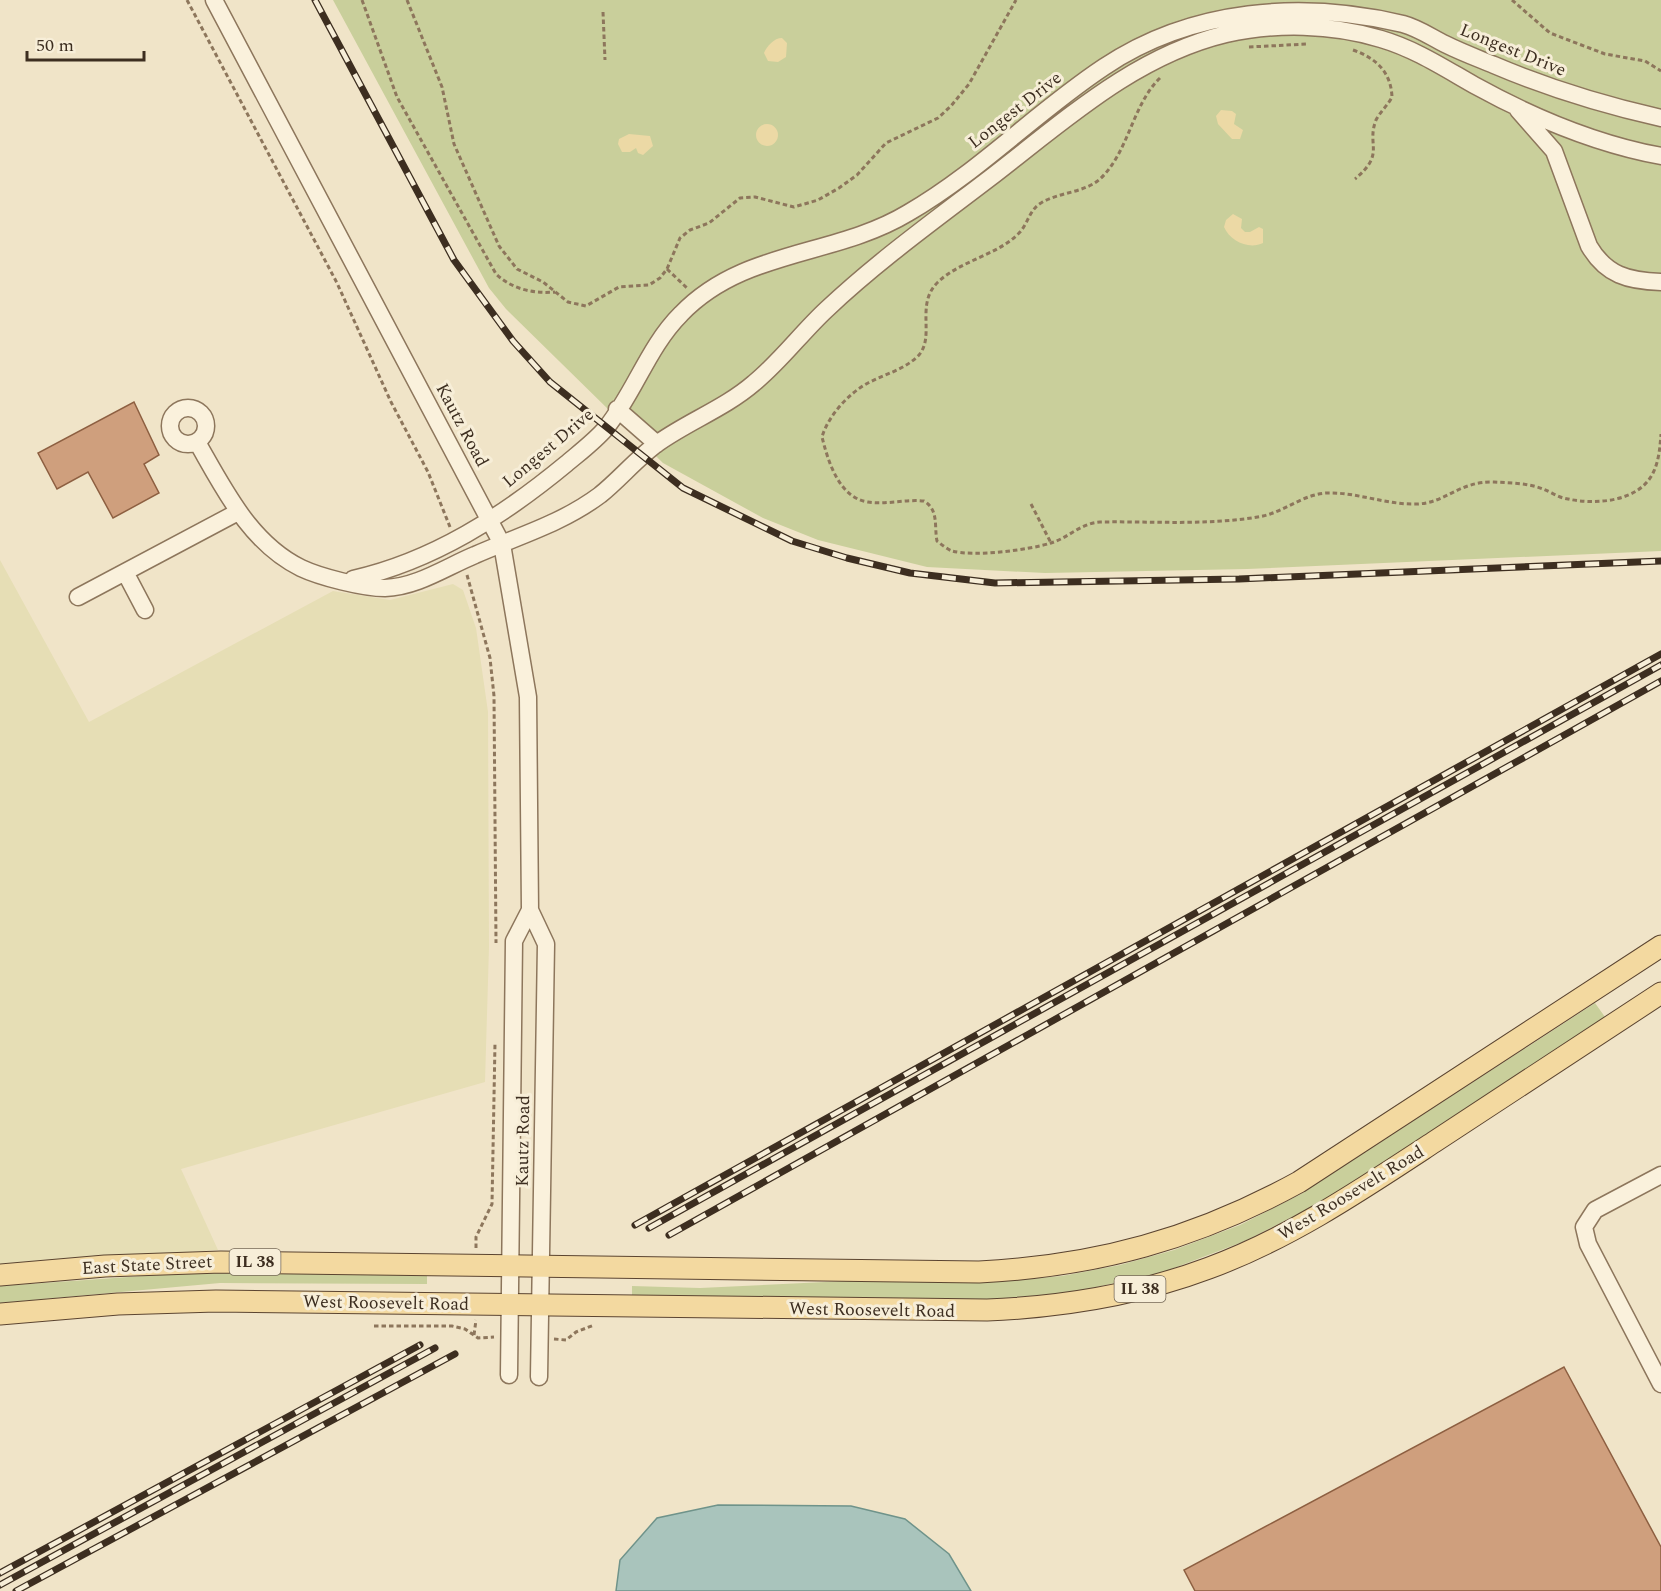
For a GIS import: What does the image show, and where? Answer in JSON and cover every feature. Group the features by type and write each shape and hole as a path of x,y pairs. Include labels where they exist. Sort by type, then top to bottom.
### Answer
{"main road":[{"name":"West Roosevelt Road","path":"510,1265 979,1272 1062,1265 1136,1250 1225,1219 1299,1182 1661,946"},
{"name":"West Roosevelt Road","path":"0,1314 118,1304 216,1301 987,1310 1069,1303 1158,1284 1235,1258 1314,1219 1661,993"},
{"name":"East State Street","path":"0,1275 174,1263 510,1265"}],"street":[{"name":"Kautz Road","path":"214,0 502,544 528,697 530,910 546,944 538,1377"},
{"name":"Longest Drive","path":"343,581 410,563 490,519 536,488 605,429 660,337 696,299 732,276 771,259 861,237 892,223 928,202 1104,67 1171,31 1259,9 1325,8 1376,17 1407,25 1458,50 1544,85 1661,118"},
{"path":"197,442 238,512 268,545 301,568 343,581 386,588 420,581 567,517 602,493 657,444 723,406 754,384 868,271 1114,84 1165,55 1235,33 1272,27 1314,27 1379,38 1428,57 1514,105 1598,140 1661,156"},
{"path":"1514,105 1554,151 1588,246 1597,259 1624,279 1661,282"},
{"path":"617,409 657,444"},
{"path":"78,597 238,512"},
{"path":"125,572 145,610"},
{"name":"Kautz Road","path":"509,1375 514,941 530,910"},
{"path":"1661,1175 1595,1210 1584,1227 1588,1244 1661,1383"}],"path":[{"path":"187,0 337,283 391,402 428,472 449,524"},
{"path":"362,0 397,97 496,274 504,281 524,291 555,292"},
{"path":"407,0 442,87 454,144 473,182 480,208 495,237 509,260 518,269 568,302 586,306 619,287 649,285 667,269 680,238 690,230 709,223 740,198 755,197 794,207 818,200 856,175 886,143 938,118 969,84 1016,0"},
{"path":"1512,0 1550,33 1605,54 1645,61 1661,71"},
{"path":"603,12 606,60"},
{"path":"1235,33 1238,48 1291,47 1315,43"},
{"path":"1343,46 1365,54 1378,63 1391,86 1392,97 1377,119 1374,154 1369,165 1355,179"},
{"path":"1170,72 1148,89 1113,162 1101,177 1093,184 1039,203 1021,231 1010,241 940,280 930,290 926,302 925,341 922,351 905,366 867,383 853,394 834,415 822,437 834,473 841,486 849,494 869,503 924,501 931,506 935,515 937,541 950,551 966,553 1051,543 1082,526 1098,522 1176,522 1263,516 1283,510 1315,494 1329,493 1418,504 1434,501 1470,483 1492,482 1525,484 1565,499 1607,500 1628,495 1643,487 1656,466 1661,434"},
{"path":"667,269 696,299"},
{"path":"1031,504 1051,543"},
{"path":"468,577 490,658 494,696 496,947"},
{"path":"476,1246 480,1226 488,1216 492,1204 495,1032"},
{"path":"374,1326 452,1326 475,1334 478,1338 480,1336"}],"shaded area":[{"path":"0,560 89,722 333,591 390,600 453,584 463,590 476,628 488,712 489,947 485,1082 181,1169 218,1250 0,1265"}],"green space":[{"path":"333,0 1661,0 1661,551 1247,569 1045,573 927,567 818,540 763,518 663,463 506,309 489,288"},
{"path":"1595,1003 1605,1017 1324,1201 1245,1241 1161,1273 1069,1293 983,1300 632,1297 632,1286 700,1288 846,1281 1001,1281 1062,1276 1120,1265 1174,1250 1240,1225 1301,1194"},
{"path":"186,1273 427,1274 427,1284 220,1283 0,1303 0,1286"}],"sand":[{"path":"782,38 787,43 786,57 778,62 768,61 765,50 774,41"},
{"path":"1221,110 1232,111 1236,114 1234,124 1243,130 1240,139 1232,139 1218,124 1216,116"},
{"path":"767,124 775,127 778,135 775,143 767,146 759,143 756,135 759,127"},
{"path":"629,134 650,136 653,146 643,155 638,153 636,148 630,152 622,152 618,144 619,139"},
{"path":"1233,214 1242,219 1241,228 1245,232 1259,227 1263,229 1263,243 1246,245 1235,240 1224,227 1226,220"}],"water":[{"path":"718,1505 851,1506 905,1519 949,1554 971,1591 616,1591 620,1560 657,1518"}],"building":[{"path":"134,402 159,455 144,464 159,493 113,518 88,472 57,489 38,453"},
{"path":"1564,1367 1661,1547 1661,1591 1195,1591 1184,1570"}],"railway":[{"path":"315,0 454,260 513,341 550,382 683,488 792,541 847,558 910,573 995,583 1239,579 1661,561"},
{"path":"635,1225 1661,654"},
{"path":"649,1228 1661,665"},
{"path":"669,1235 1661,681"},
{"path":"0,1573 420,1345"},
{"path":"0,1585 435,1348"},
{"path":"16,1591 455,1354"}]}
